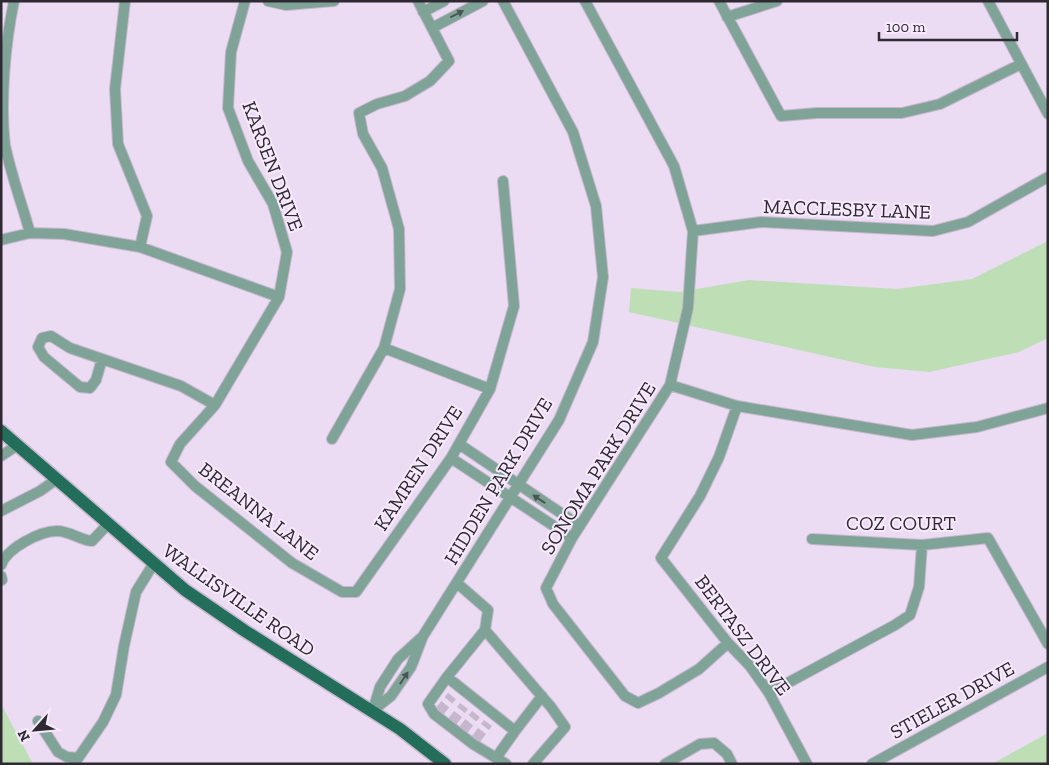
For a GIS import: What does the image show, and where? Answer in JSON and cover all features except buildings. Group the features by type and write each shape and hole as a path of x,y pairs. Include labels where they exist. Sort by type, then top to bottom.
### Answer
{"main road":[{"name":"WALLISVILLE ROAD","path":"1,431 185,590 244,631 400,729 445,764"}],"street":[{"path":"14,1 5,53 2,102 5,144 30,233"},
{"path":"125,1 115,89 118,144 147,216 140,247"},
{"name":"KARSEN DRIVE","path":"171,462 180,444 215,405 279,297 287,252 273,204 248,161 228,108 231,52 245,1"},
{"path":"268,1 286,5 334,1"},
{"path":"332,439 384,348 400,289 399,228 382,168 362,134 359,113 376,104 405,96 430,81 449,60 422,12 418,1"},
{"path":"422,12 444,1"},
{"path":"432,28 483,1"},
{"name":"HIDDEN PARK DRIVE","path":"372,711 391,696 411,667 423,636 559,420 593,342 603,277 596,206 573,132 503,1"},
{"name":"SONOMA PARK DRIVE","path":"585,1 674,166 693,231 688,308 670,385 572,538 546,588 552,604 625,696 638,703 699,669 728,642"},
{"path":"719,1 781,116 817,113 902,113 921,109 940,104 1021,64"},
{"path":"727,17 777,1"},
{"path":"988,1 1048,114"},
{"name":"MACCLESBY LANE","path":"693,231 761,222 933,231 968,222 1048,177"},
{"name":"KAMREN DRIVE","path":"356,592 452,458 490,389 514,306 503,181"},
{"path":"1,240 30,233 64,234 140,247 279,297"},
{"path":"102,359 96,380 90,388 80,387 44,357 38,346 42,338 51,336 70,348 181,386 215,405"},
{"path":"384,348 490,389"},
{"path":"670,385 737,406 912,435 977,426 1048,409"},
{"name":"BERTASZ DRIVE","path":"737,406 719,457 704,488 661,558 728,642 750,666 769,693 807,764"},
{"path":"459,444 580,526"},
{"path":"1,456 18,445"},
{"path":"452,458 572,538"},
{"name":"BREANNA LANE","path":"171,462 195,486 292,563 342,592 356,592"},
{"path":"1,511 40,491 57,479"},
{"path":"1,565 3,560 17,547 46,532 58,531 92,541 108,524"},
{"name":"COZ COURT","path":"812,539 922,545 988,538 1048,644"},
{"path":"769,693 910,615 919,587 922,545"},
{"path":"38,721 58,752 76,761 103,722 116,695 136,592 154,563"},
{"path":"457,583 488,610 485,630 428,704 474,742 506,764"},
{"path":"485,630 542,696 565,727 533,764"},
{"name":"HIDDEN PARK DRIVE","path":"372,711 380,687 398,659 423,636"},
{"name":"STIELER DRIVE","path":"872,764 1048,667"},
{"path":"447,677 458,686 468,701 482,705 491,719 515,731"},
{"path":"452,696 458,686"},
{"path":"496,758 542,696"},
{"path":"476,714 482,705"},
{"path":"666,764 700,744 714,743 727,754 732,764"}],"green space":[{"path":"1048,241 1048,338 1019,352 929,372 875,367 629,312 631,288 679,292 749,280 897,289 972,279"},
{"path":"1,704 33,764 1,764"},
{"path":"1048,733 1048,764 992,764"}],"tunnel":[{"path":"439,712 452,696"},
{"path":"452,722 464,706"},
{"path":"463,730 476,714"},
{"path":"476,739 488,723"}]}
